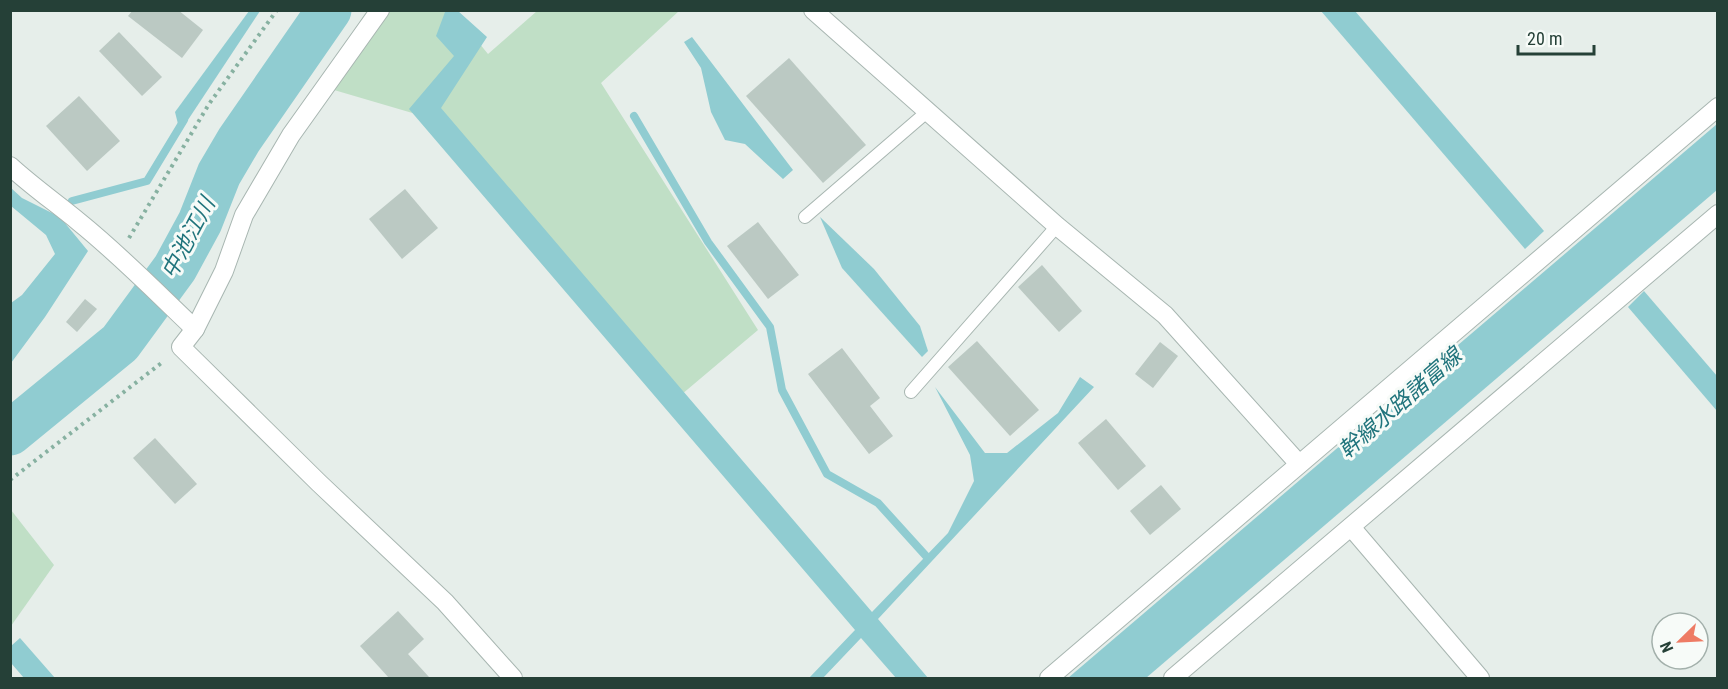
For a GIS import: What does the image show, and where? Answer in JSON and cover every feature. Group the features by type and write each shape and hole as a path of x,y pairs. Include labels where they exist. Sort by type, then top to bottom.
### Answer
{"street":[{"path":"380,10 291,135 243,214 224,271 195,329 182,347 319,483 445,602 513,678"},
{"path":"813,10 1057,226 1165,315 1299,464"},
{"path":"1049,678 1718,107"},
{"path":"10,166 118,256 195,329"},
{"path":"1173,678 1718,214"},
{"path":"1351,527 1480,678"}],"lane":[{"path":"805,217 928,111"},
{"path":"911,392 1057,226"}],"path":[{"path":"118,256 209,104 277,10"},
{"path":"10,480 182,347"}],"green space":[{"path":"367,11 453,11 488,54 537,11 679,11 601,83 758,330 675,400 426,117 317,85"},
{"path":"11,510 54,565 11,626"}],"water":[{"path":"249,11 260,11 180,132 175,112"},
{"path":"458,11 487,37 441,108 872,612 948,533 974,481 970,455 935,387 985,453 1007,453 1058,413 1080,377 1094,387 878,619 928,678 896,678 861,638 823,678 809,678 855,630 409,109 454,56 436,36 445,12"},
{"path":"1321,11 1355,11 1544,231 1525,249"},
{"path":"692,37 793,170 783,179 745,144 725,140 711,112 701,68 684,42"},
{"name":"幹線水路諸富線","path":"1717,124 1717,190 1146,678 1068,678"},
{"path":"11,188 22,198 60,217 88,251 45,317 11,363 11,303 22,295 55,254 46,235 11,206"},
{"path":"820,217 874,269 920,326 928,351 922,357 842,268"},
{"path":"1644,291 1717,376 1717,411 1628,307"},
{"path":"20,638 55,678 24,678 11,663 11,646"}],"building":[{"path":"133,10 178,10 203,30 182,58 128,16"},
{"path":"119,32 162,77 142,96 99,51"},
{"path":"789,58 866,145 823,183 746,96"},
{"path":"79,96 120,141 87,171 46,126"},
{"path":"405,189 438,228 402,259 369,219"},
{"path":"758,222 799,275 768,299 727,246"},
{"path":"1042,265 1082,311 1059,332 1018,287"},
{"path":"85,299 97,309 77,332 66,322"},
{"path":"977,341 1039,410 1010,436 948,367"},
{"path":"1160,342 1178,356 1153,388 1135,374"},
{"path":"842,348 880,398 870,406 893,436 869,454 808,374"},
{"path":"1106,419 1146,466 1118,490 1078,443"},
{"path":"155,438 197,484 175,504 133,458"},
{"path":"1161,485 1181,509 1150,535 1130,511"},
{"path":"398,611 424,639 408,654 429,677 427,678 389,678 360,646"}],"waterway":[{"name":"中池江川","path":"10,433 120,343 175,268 200,222 219,174 239,140 329,10"},
{"path":"634,116 708,242 770,327 782,390 827,474 878,503 926,556"},
{"path":"72,201 147,181 184,120"}]}
